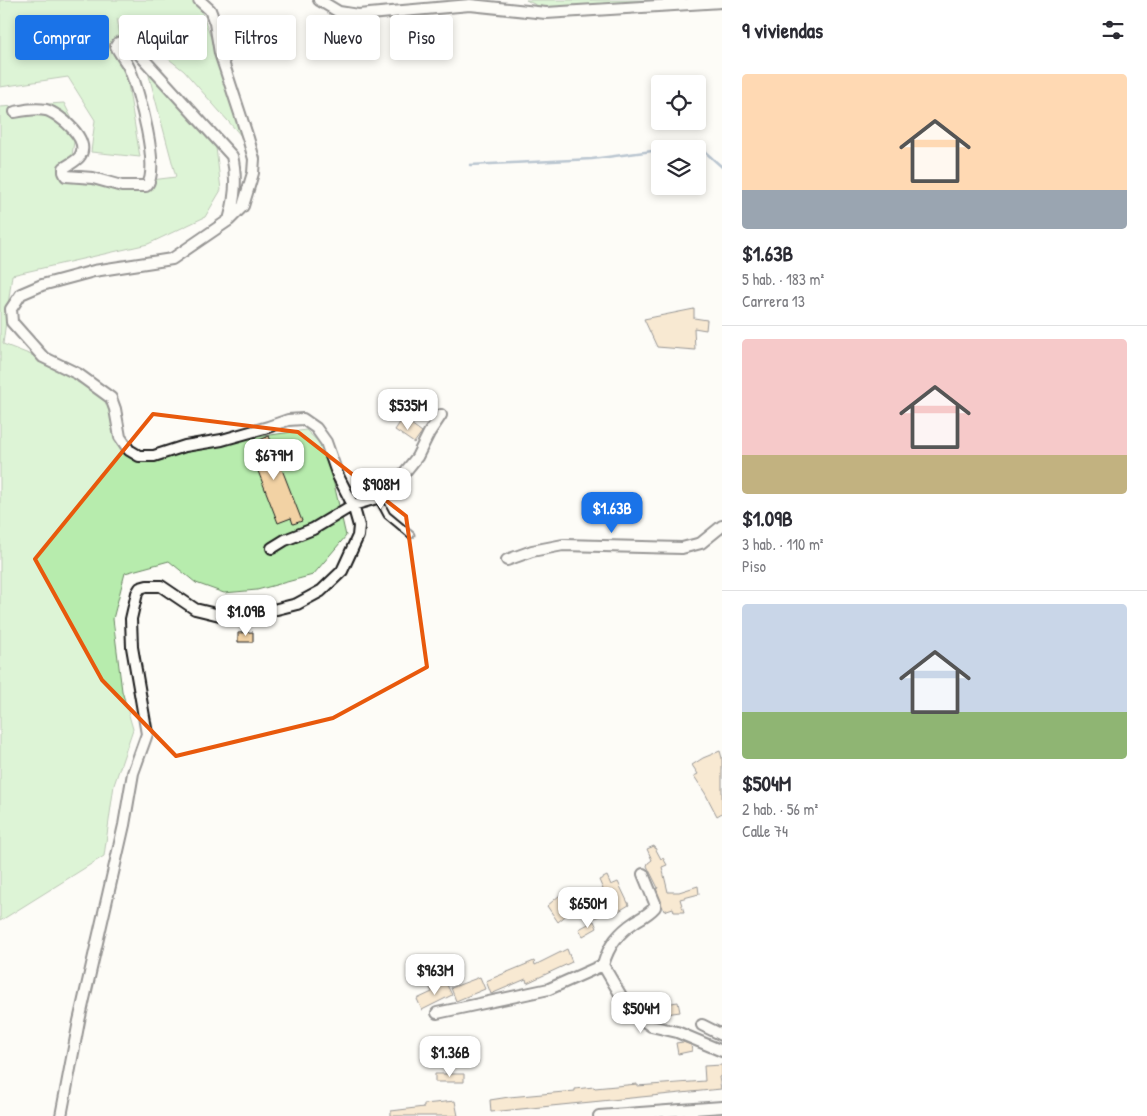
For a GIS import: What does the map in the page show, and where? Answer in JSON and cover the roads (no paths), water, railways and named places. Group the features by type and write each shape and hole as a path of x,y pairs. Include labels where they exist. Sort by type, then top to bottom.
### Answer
{"street":[{"path":"61,1116 79,1021 124,825 133,773 147,734 132,647 131,619 137,593 140,588 161,586 195,609 236,619 251,618 264,612 297,604 321,591 342,571 358,536 359,526 353,505 338,476 326,442 316,428 303,419 288,420 268,428 222,440 184,446 154,456 139,456 130,450 120,438 115,409 110,398 78,374 43,357 12,322 11,308 21,294 42,285 94,271 172,259 229,220 236,214 246,199 253,173 254,159 220,53 216,23 210,10 199,0"},
{"path":"319,0 339,12 358,15 473,4 546,13 722,2"},
{"path":"14,112 31,109 47,111 57,115 74,131 81,141 82,151 77,160 64,168 66,176 93,178 122,186 146,186 150,182 153,169 148,135 130,69 116,48 119,42 129,43 232,156 235,170 233,204 229,220"},
{"path":"272,548 285,540 313,529 353,505 377,498 397,482 412,463 441,414"},
{"path":"507,560 532,551 563,546 682,548 701,542 722,526"},
{"path":"642,874 655,903 654,907 648,914 615,937 607,951 603,965 630,1011 651,1026 677,1032 722,1052"},
{"path":"437,1014 549,989 603,965"},
{"path":"702,1025 722,1035"},
{"path":"599,1116 722,1107"}],"lane":[{"path":"377,498 387,515 411,535"}],"waterway":[{"path":"470,165 592,159 651,151"},
{"path":"706,153 722,167"}]}
